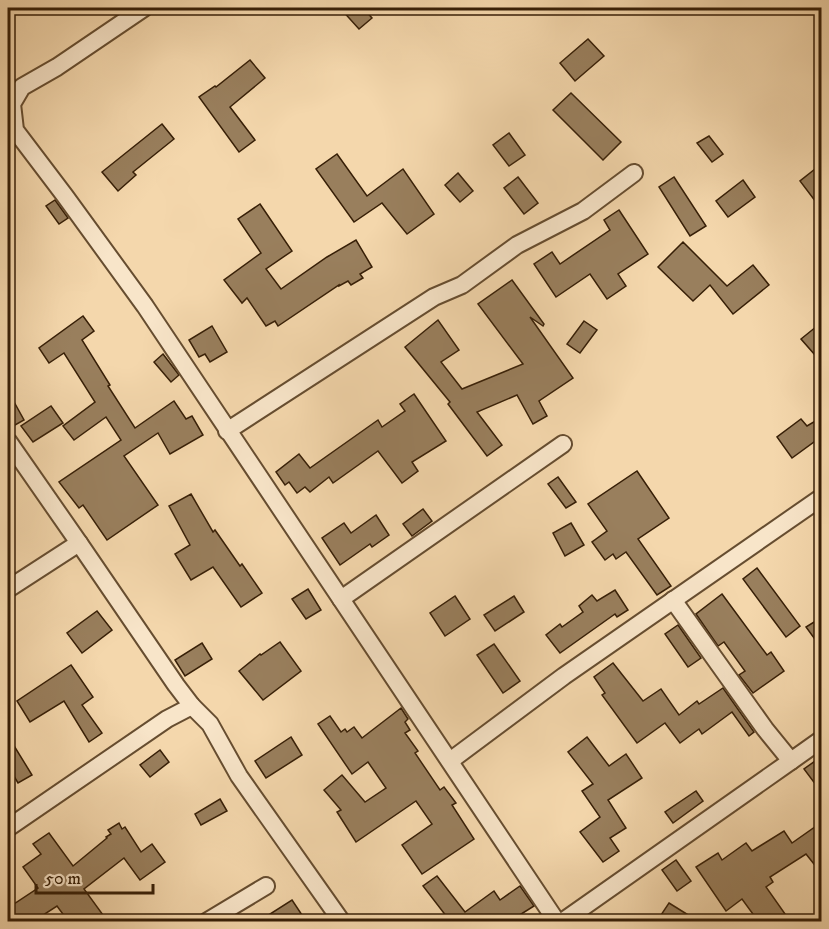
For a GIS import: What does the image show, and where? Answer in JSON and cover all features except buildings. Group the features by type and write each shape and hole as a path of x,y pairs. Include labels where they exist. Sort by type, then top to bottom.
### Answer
{"street":[{"path":"144,8 57,68 22,87 12,104 15,130 145,306 557,921"},
{"path":"227,431 434,297 462,285 517,245 583,211 634,173"},
{"path":"8,441 192,706 210,724 238,776 342,921"},
{"path":"341,599 563,444"},
{"path":"450,761 564,676 822,497"},
{"path":"8,589 79,543"},
{"path":"673,600 765,729 791,761"},
{"path":"8,828 168,719 192,706"},
{"path":"562,921 822,739"},
{"path":"206,921 266,886"}]}
